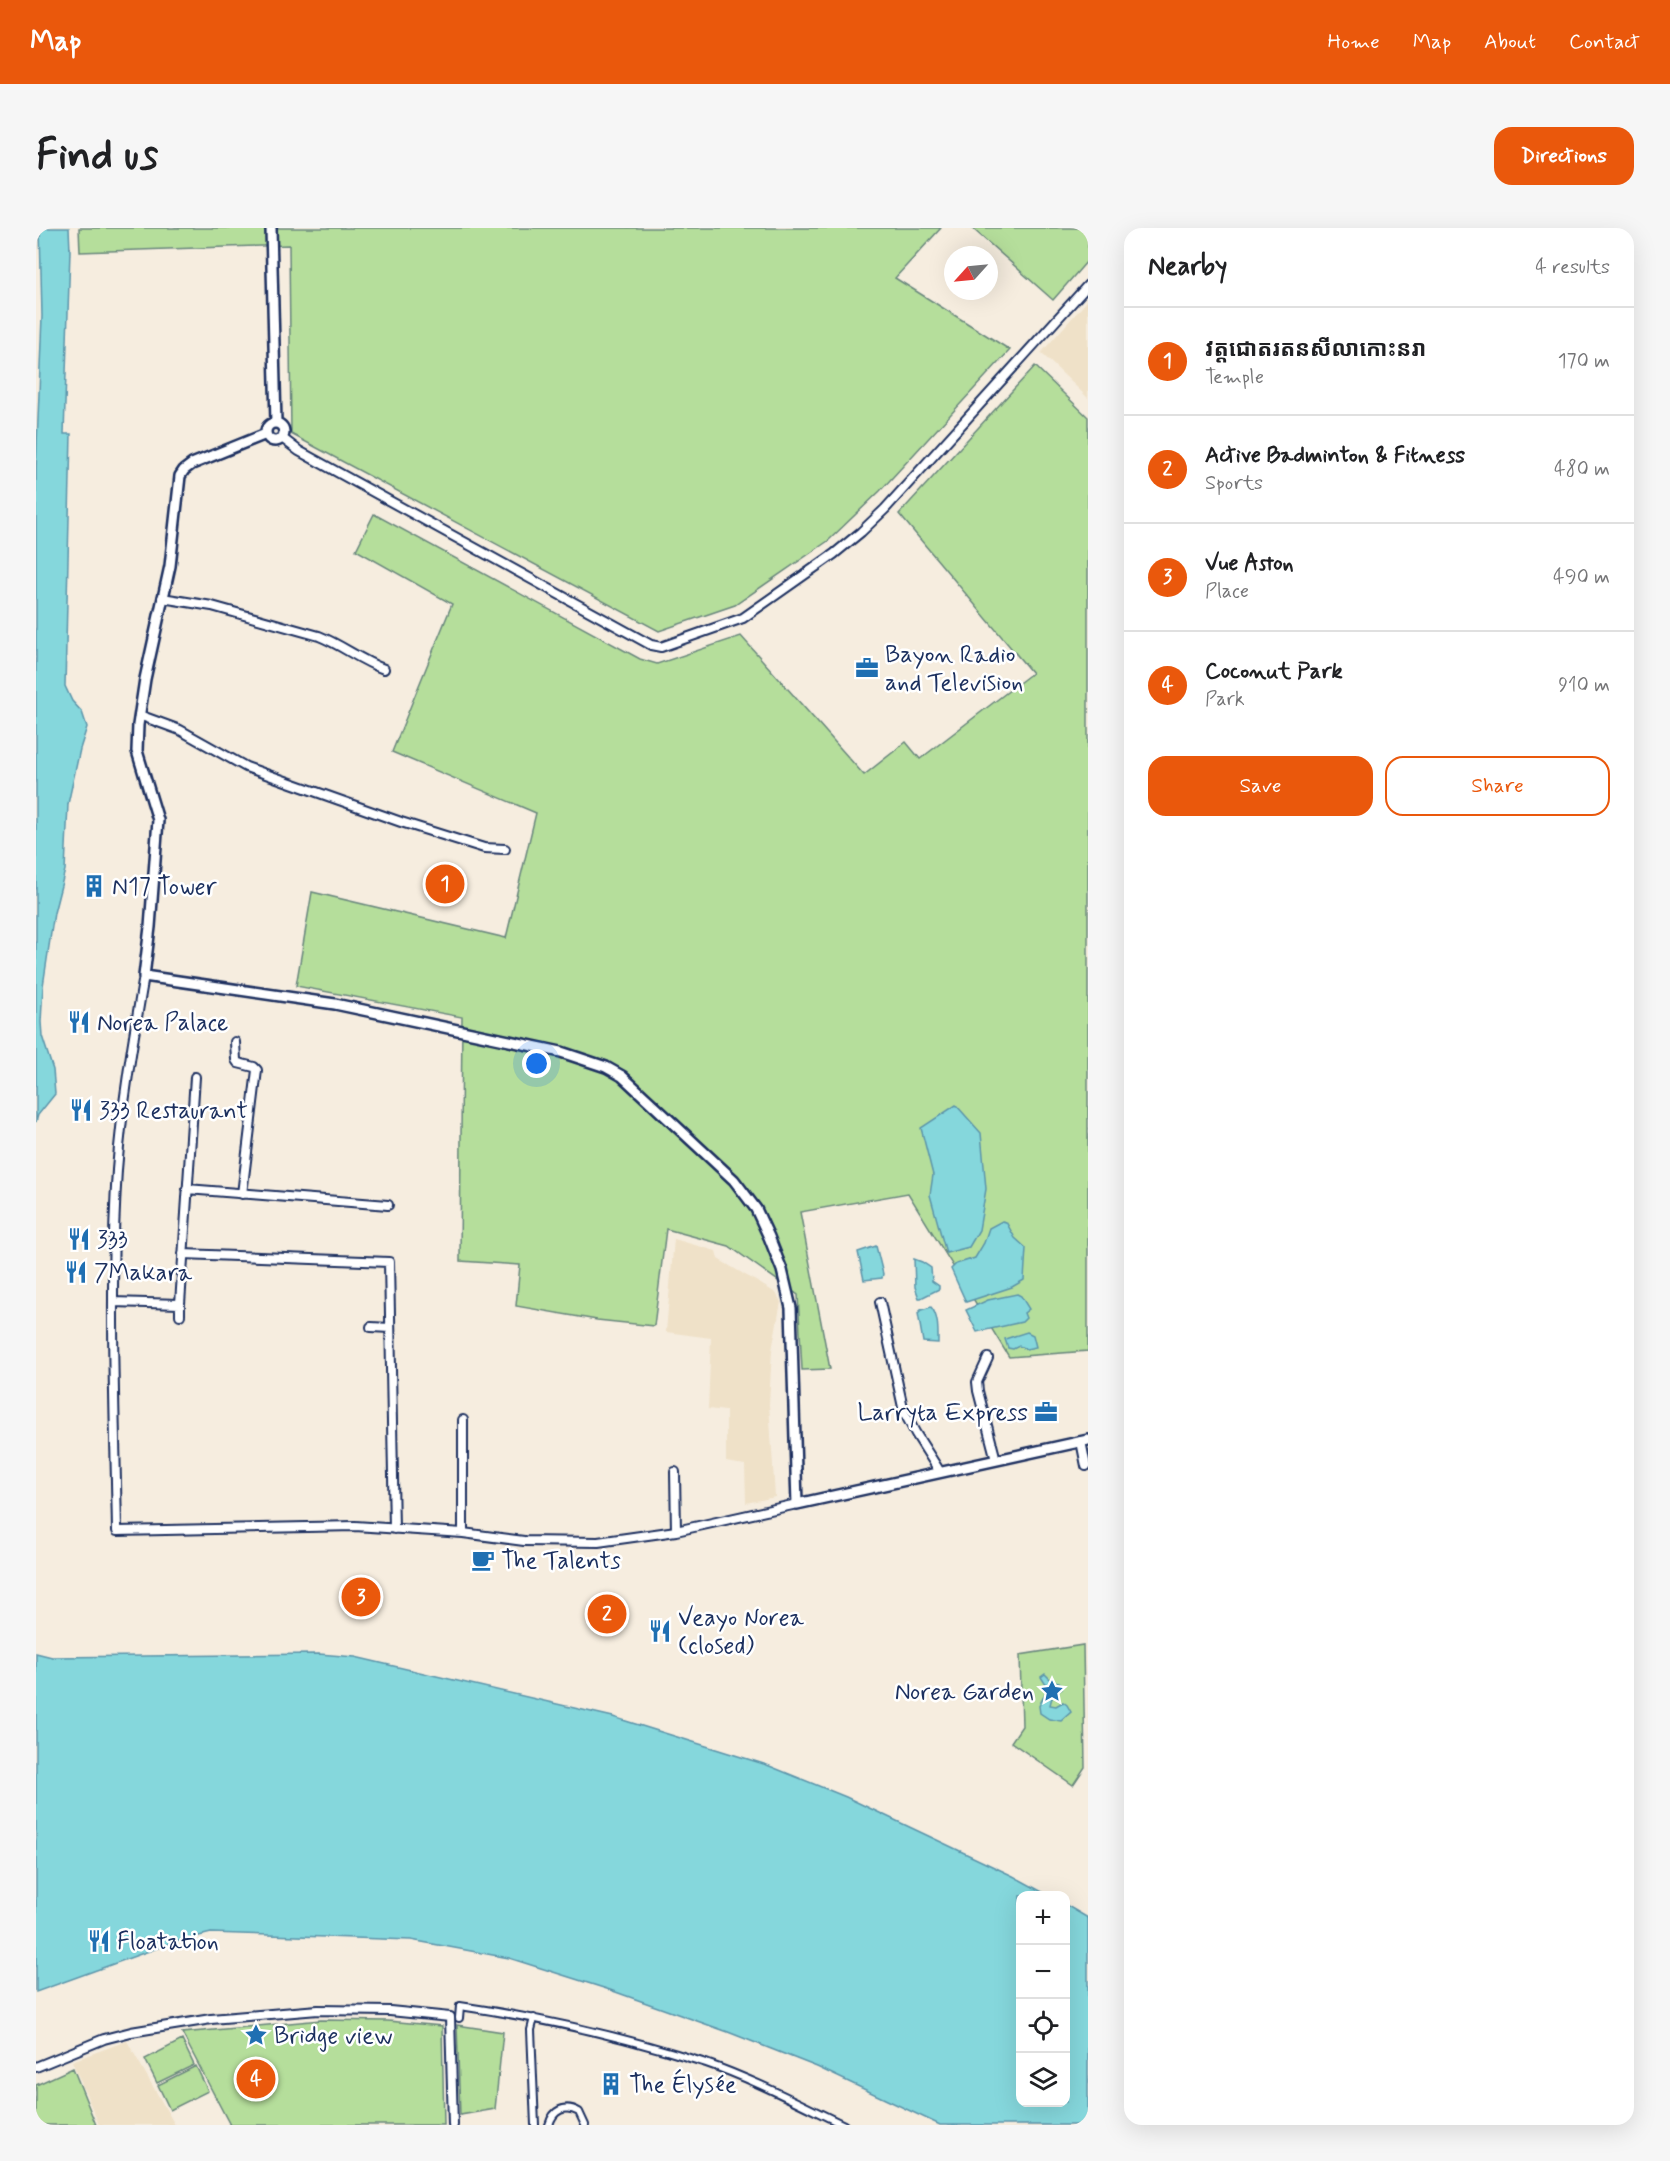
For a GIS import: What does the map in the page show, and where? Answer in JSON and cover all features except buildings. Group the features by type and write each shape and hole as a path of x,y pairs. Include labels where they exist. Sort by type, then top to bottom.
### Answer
{"street":[{"path":"271,228 276,423"},
{"path":"282,438 299,451 651,645 661,647 743,618 834,554 861,532 885,509 1088,285"},
{"path":"266,435 268,425 276,423"},
{"path":"276,423 284,429 282,438"},
{"path":"266,435 274,441 282,438"},
{"path":"266,435 192,464 180,476 170,566 139,715 137,751 158,820 150,927 133,1038 117,1171 113,1302 117,1531 355,1526 463,1533 524,1540 568,1542 621,1539 676,1531 1084,1440 1086,1466"},
{"path":"162,598 212,606 319,636 334,642 368,663 384,669"},
{"path":"139,715 180,730 246,767 319,794 484,848 505,849"},
{"path":"144,976 335,1004 550,1050 606,1067 630,1083 734,1180 756,1209 769,1237 782,1270 791,1308 797,1504"},
{"path":"235,1042 238,1063 254,1067 256,1070 242,1194"},
{"path":"180,1315 195,1077"},
{"path":"188,1189 388,1205"},
{"path":"183,1254 389,1262 394,1529"},
{"path":"113,1302 180,1304"},
{"path":"880,1302 904,1412 940,1472"},
{"path":"371,1327 390,1328"},
{"path":"988,1358 977,1382 996,1460"},
{"path":"463,1420 463,1533"},
{"path":"675,1472 676,1531"},
{"path":"459,2018 460,2006 534,2018 707,2064 779,2094 844,2125"},
{"path":"36,2067 104,2039 131,2032 211,2019 318,2010 390,2011 450,2017 453,2125"},
{"path":"534,2018 531,2030 535,2125 549,2125 555,2113 570,2108 579,2112 585,2125"}],"shaded area":[{"path":"1088,300 1088,398 1041,353"},
{"path":"674,1239 716,1251 718,1259 776,1293 781,1302 772,1350 769,1404 775,1497 746,1503 745,1465 726,1462 726,1411 708,1409 711,1338 666,1332"},
{"path":"127,2041 175,2125 99,2125 72,2061"}],"green space":[{"path":"79,228 941,228 895,278 1010,350 880,491 828,541 735,605 659,631 291,434 289,245 80,252"},
{"path":"972,228 1088,228 1088,260 1053,300 998,251 998,246 992,246"},
{"path":"1035,366 1088,417 1088,1351 1009,1357 908,1193 800,1212 830,1369 802,1370 798,1295 729,1246 666,1229 654,1326 597,1320 516,1306 520,1265 460,1261 462,1017 296,986 312,892 506,938 536,813 392,752 452,604 356,550 374,514 640,659 657,664 741,636 864,775 906,742 920,759 1032,673 899,514"},
{"name":"Norea Garden","path":"1083,1645 1085,1767 1073,1785 1011,1742 1022,1726 1020,1655"},
{"path":"321,2020 388,2021 442,2026 444,2125 230,2125 182,2033"},
{"path":"457,2025 503,2032 495,2109 460,2115"},
{"path":"182,2040 194,2065 157,2083 145,2059"},
{"path":"196,2066 208,2091 170,2110 158,2085"},
{"path":"73,2068 96,2125 36,2125 36,2085"}],"water":[{"path":"40,228 69,228 64,434 71,434 65,686 72,701 82,712 87,727 68,804 65,870 54,913 43,986 42,1036 53,1070 55,1094 38,1115 36,1122 36,470 42,316"},
{"path":"956,1105 981,1133 986,1189 979,1230 969,1247 946,1253 930,1195 933,1175 921,1128"},
{"path":"1002,1221 1006,1222 1015,1238 1026,1248 1024,1280 1012,1287 966,1302 951,1269 956,1264 975,1258 984,1243 989,1228"},
{"path":"876,1246 882,1278 864,1280 858,1252"},
{"path":"914,1259 931,1268 932,1281 939,1286 939,1289 921,1298 915,1287"},
{"path":"1017,1294 1021,1296 1029,1309 1024,1313 1026,1318 1022,1322 977,1332 966,1310 988,1300"},
{"path":"931,1307 937,1319 938,1343 923,1342 918,1313"},
{"path":"1027,1332 1033,1335 1036,1347 1008,1348 1005,1339"},
{"path":"36,1653 52,1657 319,1654 355,1657 613,1717 767,1765 846,1797 1041,1891 1016,1891 1016,2107 1070,2107 1070,1907 1088,1918 1088,2125 940,2125 817,2067 610,1990 509,1958 411,1940 211,1933 171,1943 36,1992"},
{"path":"1045,1674 1062,1686 1062,1689 1052,1697 1050,1705 1056,1706 1063,1702 1071,1712 1061,1721 1049,1719 1040,1713 1039,1706 1048,1688 1041,1677"}],"place":[{"name":"Bayon Radio and Television","path":"867,668"},
{"name":"វត្តជោតរតនសីលាកោះនរា","path":"445,884"},
{"name":"N17 Tower","path":"94,886"},
{"name":"Norea Palace","path":"79,1022"},
{"name":"333 Restaurant","path":"81,1110"},
{"name":"333","path":"79,1239"},
{"name":"7Makara","path":"76,1272"},
{"name":"Larryta Express","path":"1046,1412"},
{"name":"The Talents","path":"483,1560"},
{"name":"Vue Aston","path":"361,1597"},
{"name":"Active Badminton & Fitness","path":"607,1614"},
{"name":"Veayo Norea (closed)","path":"660,1631"},
{"name":"Norea Garden","path":"1052,1691"},
{"name":"Floatation","path":"99,1941"},
{"name":"Bridge view","path":"256,2035"},
{"name":"Coconut Park","path":"256,2079"},
{"name":"The Élysée","path":"611,2084"}]}
